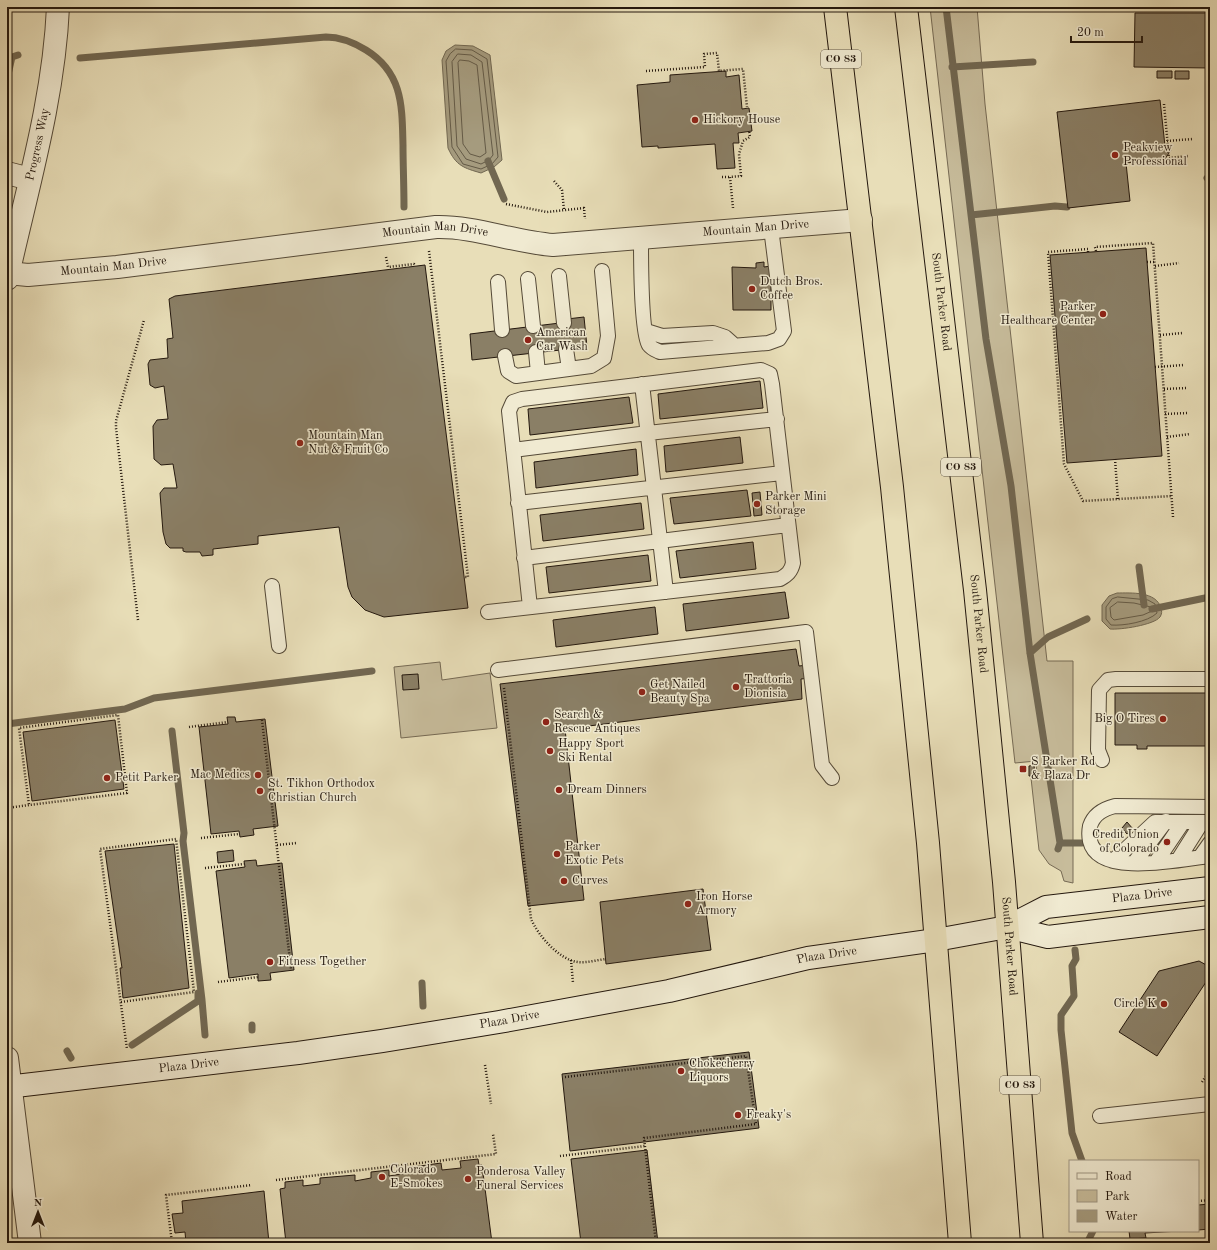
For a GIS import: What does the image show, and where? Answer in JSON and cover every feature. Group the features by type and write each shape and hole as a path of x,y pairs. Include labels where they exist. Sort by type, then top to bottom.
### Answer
{"highway":[{"name":"CO 83","path":"835,7 892,487 928,843 960,1243"},
{"name":"South Parker Road","path":"906,7 975,590 1007,927 1032,1243"}],"street":[{"name":"Progress Way","path":"8,276 51,79 57,33 58,7"},
{"path":"7,173 30,179"},
{"name":"Mountain Man Drive","path":"8,276 117,267 426,229 457,228 538,244 553,245 861,220"},
{"name":"Plaza Drive","path":"9,1087 382,1041 642,996 814,956 936,940 1007,927 1046,907 1210,888"},
{"name":"Plaza Drive","path":"1007,927 1048,937 1210,917"},
{"path":"7,1058 9,1087 30,1243"}],"lane":[{"path":"641,239 642,290 646,331 650,345 660,352 774,342 782,335 784,332 771,228"},
{"path":"505,356 506,366 511,375 516,376 591,366 604,358 608,336 602,271"},
{"path":"559,276 564,323"},
{"path":"528,279 533,326"},
{"path":"498,282 502,330"},
{"path":"566,349 569,369"},
{"path":"536,352 538,373"},
{"path":"488,612 780,579 786,576 791,570 793,563 777,419 772,379 770,374 761,370 522,399 513,402 509,411 530,607"},
{"path":"642,384 666,592"},
{"path":"513,450 777,419"},
{"path":"518,503 654,486 782,473"},
{"path":"524,558 788,525"},
{"path":"272,586 279,646"},
{"path":"498,670 806,632 822,765 832,778"},
{"path":"1102,760 1098,750 1099,690 1108,680 1210,679"},
{"path":"1210,807 1120,806 1100,811 1091,824 1090,839 1097,853 1105,859 1134,863 1205,857 1210,843"},
{"path":"1134,863 1166,821"},
{"path":"1113,861 1151,824 1155,822 1206,822"},
{"path":"1156,862 1183,822"},
{"path":"1178,860 1206,822"},
{"path":"1100,1116 1210,1104"}],"path":[{"path":"646,71 705,67 704,54 717,53 719,71 743,69 747,107"},
{"path":"1164,104 1168,158 1188,156"},
{"path":"722,177 741,176 739,154 743,141 750,137 749,130"},
{"path":"1167,141 1193,139"},
{"path":"730,176 735,231"},
{"path":"554,181 562,190 564,210"},
{"path":"506,204 547,212 584,208 587,243"},
{"path":"426,229 468,577 464,577"},
{"path":"1096,251 1095,247 1153,243 1173,517"},
{"path":"1088,252 1088,249 1048,252 1064,464 1083,502 1172,496"},
{"path":"1147,262 1155,262"},
{"path":"1155,266 1179,263"},
{"path":"138,620 116,428 118,414 144,320"},
{"path":"1160,335 1183,334"},
{"path":"1155,367 1184,365"},
{"path":"1164,389 1186,388"},
{"path":"1166,414 1188,412"},
{"path":"1167,437 1190,434"},
{"path":"1115,459 1118,500"},
{"path":"504,686 530,914 534,925 542,939 551,947 571,960 582,962 606,959"},
{"path":"7,808 127,793 118,715 19,728 29,805"},
{"path":"262,720 292,969"},
{"path":"189,727 228,722"},
{"path":"201,838 239,834"},
{"path":"121,1002 194,992 176,839 100,848 127,1048"},
{"path":"277,845 297,843"},
{"path":"204,868 244,864"},
{"path":"571,960 573,983"},
{"path":"218,982 258,977"},
{"path":"565,1077 746,1056 756,1124 644,1138 656,1243"},
{"path":"485,1065 491,1104"},
{"path":"1202,1082 1210,1070"},
{"path":"276,1180 496,1154 493,1134"},
{"path":"560,1156 645,1146"},
{"path":"162,1243 172,1242 166,1195 252,1185"},
{"path":"1199,1201 1210,1200"}],"green space":[{"path":"930,7 977,7 985,104 1047,661 1073,661 1073,883 1064,881 1061,871 1049,864 1039,850 1031,778 1037,777 1036,761 1015,763"},
{"path":"440,662 442,680 490,673 497,728 401,738 394,667"}],"water":[{"path":"455,45 473,46 490,55 502,160 494,167 481,173 470,170 457,163 448,148 442,60 446,51"},
{"path":"1117,593 1142,594 1154,598 1161,608 1161,616 1157,620 1144,625 1121,629 1110,629 1102,621 1102,605 1109,596"}],"building":[{"path":"1135,13 1210,13 1210,68 1134,67"},
{"name":"Hickory House","path":"726,71 726,77 739,75 742,109 749,108 752,131 738,133 739,143 733,143 735,168 717,169 715,144 658,148 658,146 642,147 637,85 670,82 670,75"},
{"path":"1157,71 1172,71 1172,78 1157,78"},
{"path":"1175,71 1189,71 1189,79 1175,79"},
{"name":"Peakview Professional","path":"1160,100 1165,146 1171,150 1161,165 1154,160 1126,163 1130,201 1068,208 1057,112"},
{"name":"Parker Healthcare Center","path":"1146,248 1162,456 1067,463 1050,255"},
{"name":"Dutch Bros. Coffee","path":"764,262 764,267 771,266 771,310 733,310 732,267 756,268 756,263"},
{"name":"Mountain Man Nut & Fruit Co","path":"425,265 468,608 384,617 365,610 352,597 348,587 339,527 258,536 258,544 213,549 213,555 202,556 200,552 186,552 183,551 183,548 170,548 166,544 163,532 160,493 164,488 177,488 173,464 161,465 154,459 153,426 157,420 168,419 164,386 155,388 150,385 148,364 150,360 168,358 167,339 173,338 169,299 175,296"},
{"name":"American Car Wash","path":"584,317 587,347 472,360 470,334 568,322 567,319"},
{"path":"760,381 763,408 660,419 658,394"},
{"path":"629,397 633,423 530,435 528,409"},
{"path":"740,437 743,463 666,472 664,446"},
{"path":"636,449 638,475 536,488 534,462"},
{"path":"747,490 751,516 674,524 670,498"},
{"name":"Parker Mini Storage","path":"760,492 762,515 754,516 752,493"},
{"path":"641,503 644,529 543,541 540,515"},
{"path":"753,542 756,569 680,578 676,551"},
{"path":"648,555 651,581 549,593 546,567"},
{"path":"785,592 789,618 686,631 683,604"},
{"path":"655,607 658,634 556,647 553,620"},
{"path":"796,649 799,666 808,665 810,678 801,679 802,699 565,729 584,900 528,906 500,684"},
{"path":"418,674 419,689 403,690 402,675"},
{"name":"Big O Tires","path":"1115,693 1210,693 1210,746 1147,746 1147,749 1137,749 1137,745 1115,745"},
{"path":"227,717 235,717 236,722 265,719 278,826 253,829 254,835 240,837 239,831 211,834 199,727 228,724"},
{"path":"115,720 124,789 32,801 23,732"},
{"path":"1034,765 1035,776 1029,776 1029,766"},
{"path":"1127,822 1133,829 1127,834 1122,828"},
{"path":"174,844 189,988 123,998 120,968 122,968 105,851"},
{"path":"233,850 234,861 218,863 217,852"},
{"path":"256,860 257,866 282,863 294,970 270,973 271,980 258,981 258,974 229,978 216,871 245,867 244,861"},
{"path":"703,889 711,950 606,964 600,902"},
{"name":"Circle K","path":"1199,961 1210,967 1210,976 1157,1056 1119,1032 1159,971"},
{"path":"749,1052 759,1128 570,1151 562,1074"},
{"path":"647,1150 658,1243 581,1243 571,1159"},
{"path":"478,1159 479,1165 482,1165 492,1243 286,1243 280,1189 285,1188 285,1182 303,1180 303,1186 320,1184 320,1178 355,1175 355,1181 371,1178 371,1172 389,1170 389,1176 407,1173 406,1168 441,1163 442,1170 461,1168 460,1161"},
{"path":"264,1191 269,1243 186,1243 185,1232 175,1233 172,1214 183,1213 182,1201"},
{"path":"1210,1204 1210,1229 1199,1230 1199,1205"},
{"path":"1129,1232 1162,1232 1145,1233 1146,1238 1130,1239"}],"waterway":[{"path":"946,7 986,339 1011,486 1030,653 1060,843"},
{"path":"80,58 326,37 352,42 378,59 394,80 398,92 402,117 404,207"},
{"path":"7,79 12,57 18,55"},
{"path":"952,67 1033,62"},
{"path":"488,161 504,199"},
{"path":"1207,178 1210,175"},
{"path":"971,215 1055,206 1067,207"},
{"path":"1139,567 1144,605"},
{"path":"1152,609 1205,598"},
{"path":"1030,653 1048,637 1087,619"},
{"path":"7,724 125,709 154,698 372,671"},
{"path":"172,731 205,1035"},
{"path":"1058,849 1060,843 1082,843"},
{"path":"1075,950 1076,959 1072,966 1074,996 1061,1015 1061,1030 1072,1133 1082,1160"},
{"path":"422,983 423,1006"},
{"path":"132,1045 198,1001 198,993"},
{"path":"252,1025 252,1030"},
{"path":"67,1051 71,1058"},
{"path":"1087,1243 1092,1232"}],"place":[{"name":"Hickory House","path":"695,120"},
{"name":"Peakview Professional","path":"1115,155"},
{"name":"Dutch Bros. Coffee","path":"752,289"},
{"name":"Parker Healthcare Center","path":"1103,314"},
{"name":"American Car Wash","path":"528,340"},
{"name":"Mountain Man Nut & Fruit Co","path":"300,443"},
{"name":"Parker Mini Storage","path":"757,504"},
{"name":"Trattoria Dionisia","path":"736,687"},
{"name":"Get Nailed Beauty Spa","path":"642,692"},
{"name":"Big O Tires","path":"1163,719"},
{"name":"Search & Rescue Antiques","path":"546,722"},
{"name":"Happy Sport Ski Rental","path":"550,751"},
{"name":"S Parker Rd & Plaza Dr","path":"1023,769"},
{"name":"Mac Medics","path":"258,775"},
{"name":"Petit Parker","path":"107,778"},
{"name":"Dream Dinners","path":"559,790"},
{"name":"St. Tikhon Orthodox Christian Church","path":"260,791"},
{"name":"Credit Union of Colorado","path":"1167,842"},
{"name":"Parker Exotic Pets","path":"557,854"},
{"name":"Curves","path":"564,881"},
{"name":"Iron Horse Armory","path":"688,904"},
{"name":"Fitness Together","path":"270,962"},
{"name":"Circle K","path":"1164,1004"},
{"name":"Chokecherry Liquors","path":"681,1071"},
{"name":"Freaky's","path":"738,1115"},
{"name":"Colorado E-Smokes","path":"382,1177"},
{"name":"Ponderosa Valley Funeral Services","path":"468,1179"}]}
